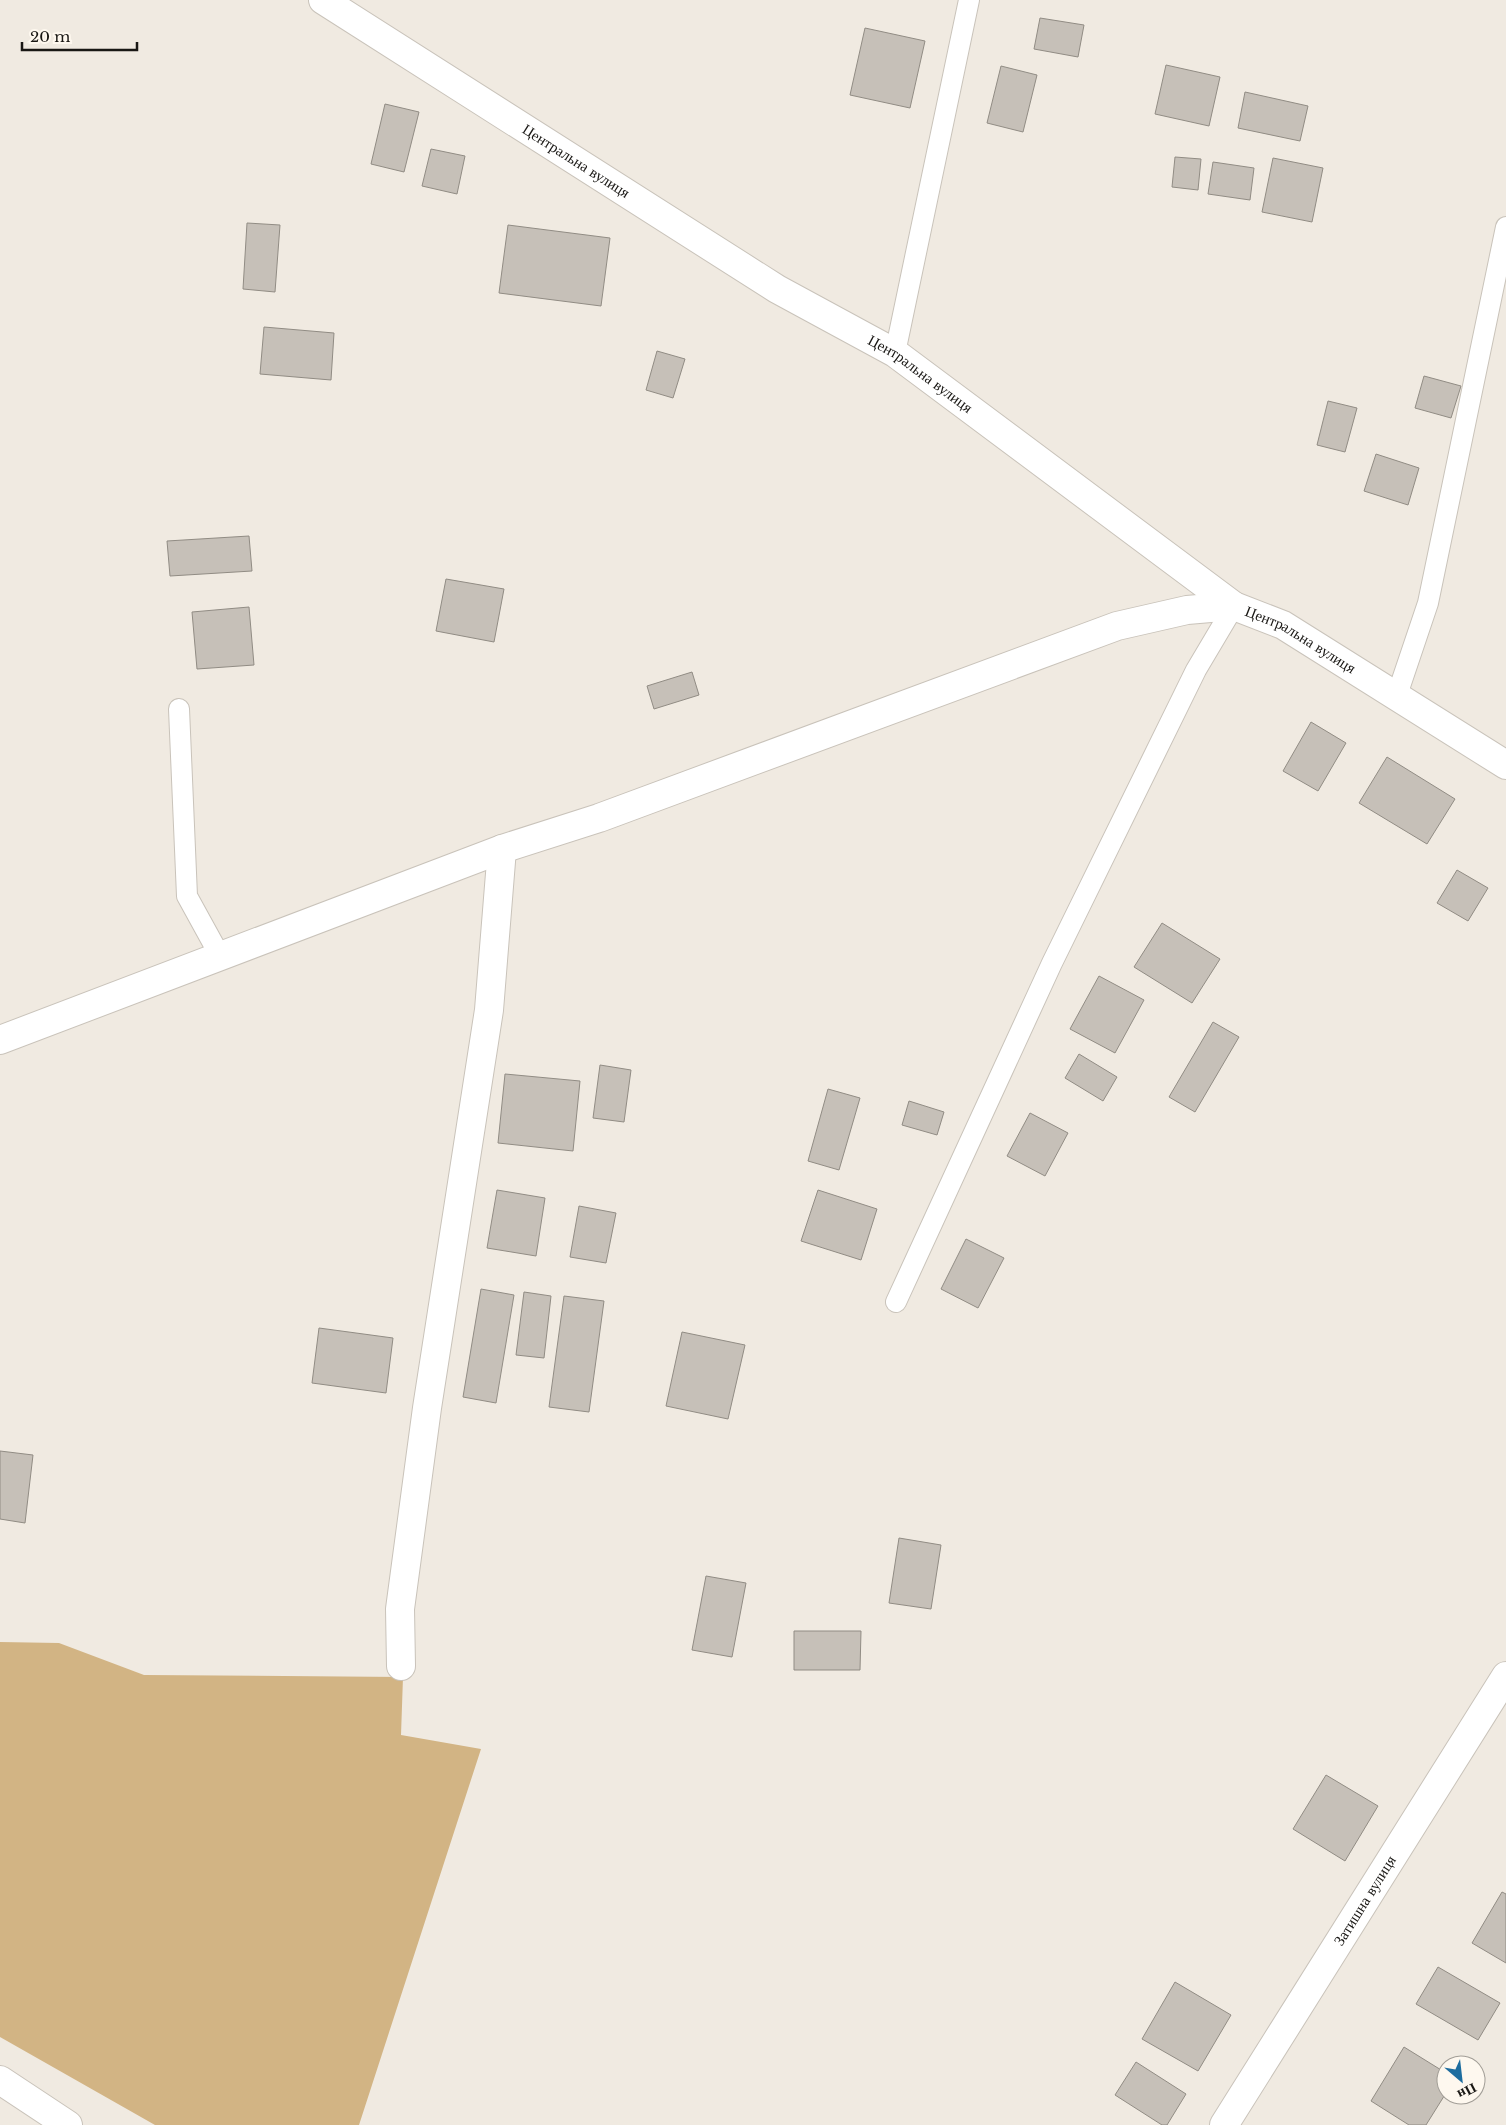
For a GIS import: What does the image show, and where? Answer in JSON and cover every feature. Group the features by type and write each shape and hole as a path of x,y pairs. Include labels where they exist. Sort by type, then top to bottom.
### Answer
{"street":[{"name":"Центральна вулиця","path":"323,0 776,288 895,353 1234,606 1283,625 1506,765"},
{"path":"0,1040 502,849 599,818 1117,626 1187,610 1234,606"},
{"path":"401,1666 400,1609 427,1408 489,1010 502,849"},
{"name":"Затишна вулиця","path":"1224,2125 1506,1676"},
{"path":"0,2080 68,2125"}],"lane":[{"path":"895,353 969,0"},
{"path":"1397,696 1428,603 1506,227"},
{"path":"896,1302 1052,963 1196,670 1234,606"},
{"path":"179,709 187,896 220,956"}],"shaded area":[{"path":"0,1642 59,1643 144,1675 403,1677 401,1735 481,1749 359,2125 155,2125 0,2037"}],"building":[{"path":"1040,18 1084,25 1078,57 1034,49"},
{"path":"865,28 925,41 910,108 850,95"},
{"path":"1166,65 1220,77 1209,126 1155,114"},
{"path":"1001,66 1037,75 1023,132 987,123"},
{"path":"1245,92 1308,106 1300,141 1238,128"},
{"path":"385,104 419,112 404,172 371,164"},
{"path":"431,149 465,156 457,194 422,186"},
{"path":"1175,157 1201,159 1198,190 1172,187"},
{"path":"1273,158 1323,168 1312,222 1262,212"},
{"path":"1213,162 1254,168 1250,200 1208,194"},
{"path":"247,223 280,225 275,292 243,289"},
{"path":"508,225 610,238 601,306 499,293"},
{"path":"264,327 334,333 331,380 260,374"},
{"path":"657,351 685,359 673,398 646,390"},
{"path":"1424,376 1461,386 1451,418 1415,408"},
{"path":"1328,401 1357,408 1345,452 1317,445"},
{"path":"1376,454 1419,468 1408,505 1364,491"},
{"path":"249,536 252,571 170,576 167,541"},
{"path":"446,579 504,589 494,642 436,631"},
{"path":"249,607 254,665 197,669 192,612"},
{"path":"692,672 699,695 654,709 647,686"},
{"path":"1311,722 1346,743 1318,791 1283,771"},
{"path":"1387,757 1455,799 1427,844 1359,803"},
{"path":"1457,870 1488,888 1468,921 1437,903"},
{"path":"1162,923 1220,959 1192,1003 1134,967"},
{"path":"1099,976 1144,1000 1115,1053 1070,1029"},
{"path":"1213,1022 1239,1037 1195,1112 1169,1097"},
{"path":"1079,1054 1117,1077 1103,1101 1065,1078"},
{"path":"600,1065 631,1070 624,1122 593,1118"},
{"path":"505,1074 580,1081 573,1151 498,1143"},
{"path":"828,1089 860,1098 839,1170 808,1161"},
{"path":"909,1101 944,1112 937,1135 902,1125"},
{"path":"1030,1113 1068,1133 1045,1176 1007,1156"},
{"path":"497,1190 545,1198 536,1256 487,1248"},
{"path":"818,1190 877,1209 861,1260 801,1241"},
{"path":"579,1206 616,1213 606,1263 570,1257"},
{"path":"966,1239 1004,1258 978,1308 941,1289"},
{"path":"481,1289 514,1295 496,1403 463,1397"},
{"path":"524,1292 551,1296 544,1358 516,1355"},
{"path":"564,1296 604,1301 589,1412 549,1407"},
{"path":"319,1328 393,1338 386,1393 312,1383"},
{"path":"682,1332 745,1345 728,1419 666,1406"},
{"path":"0,1451 33,1455 25,1523 0,1519"},
{"path":"899,1538 941,1545 931,1609 889,1603"},
{"path":"706,1576 746,1583 732,1657 692,1650"},
{"path":"794,1631 861,1631 860,1670 794,1670"},
{"path":"1326,1775 1378,1806 1345,1861 1293,1829"},
{"path":"1502,1892 1506,1894 1506,1963 1472,1943"},
{"path":"1438,1967 1500,2003 1478,2040 1416,2004"},
{"path":"1175,1982 1231,2015 1198,2071 1142,2039"},
{"path":"1404,2047 1436,2067 1436,2105 1438,2105 1426,2125 1409,2125 1371,2101"},
{"path":"1136,2062 1186,2094 1167,2125 1162,2125 1115,2095"}]}
